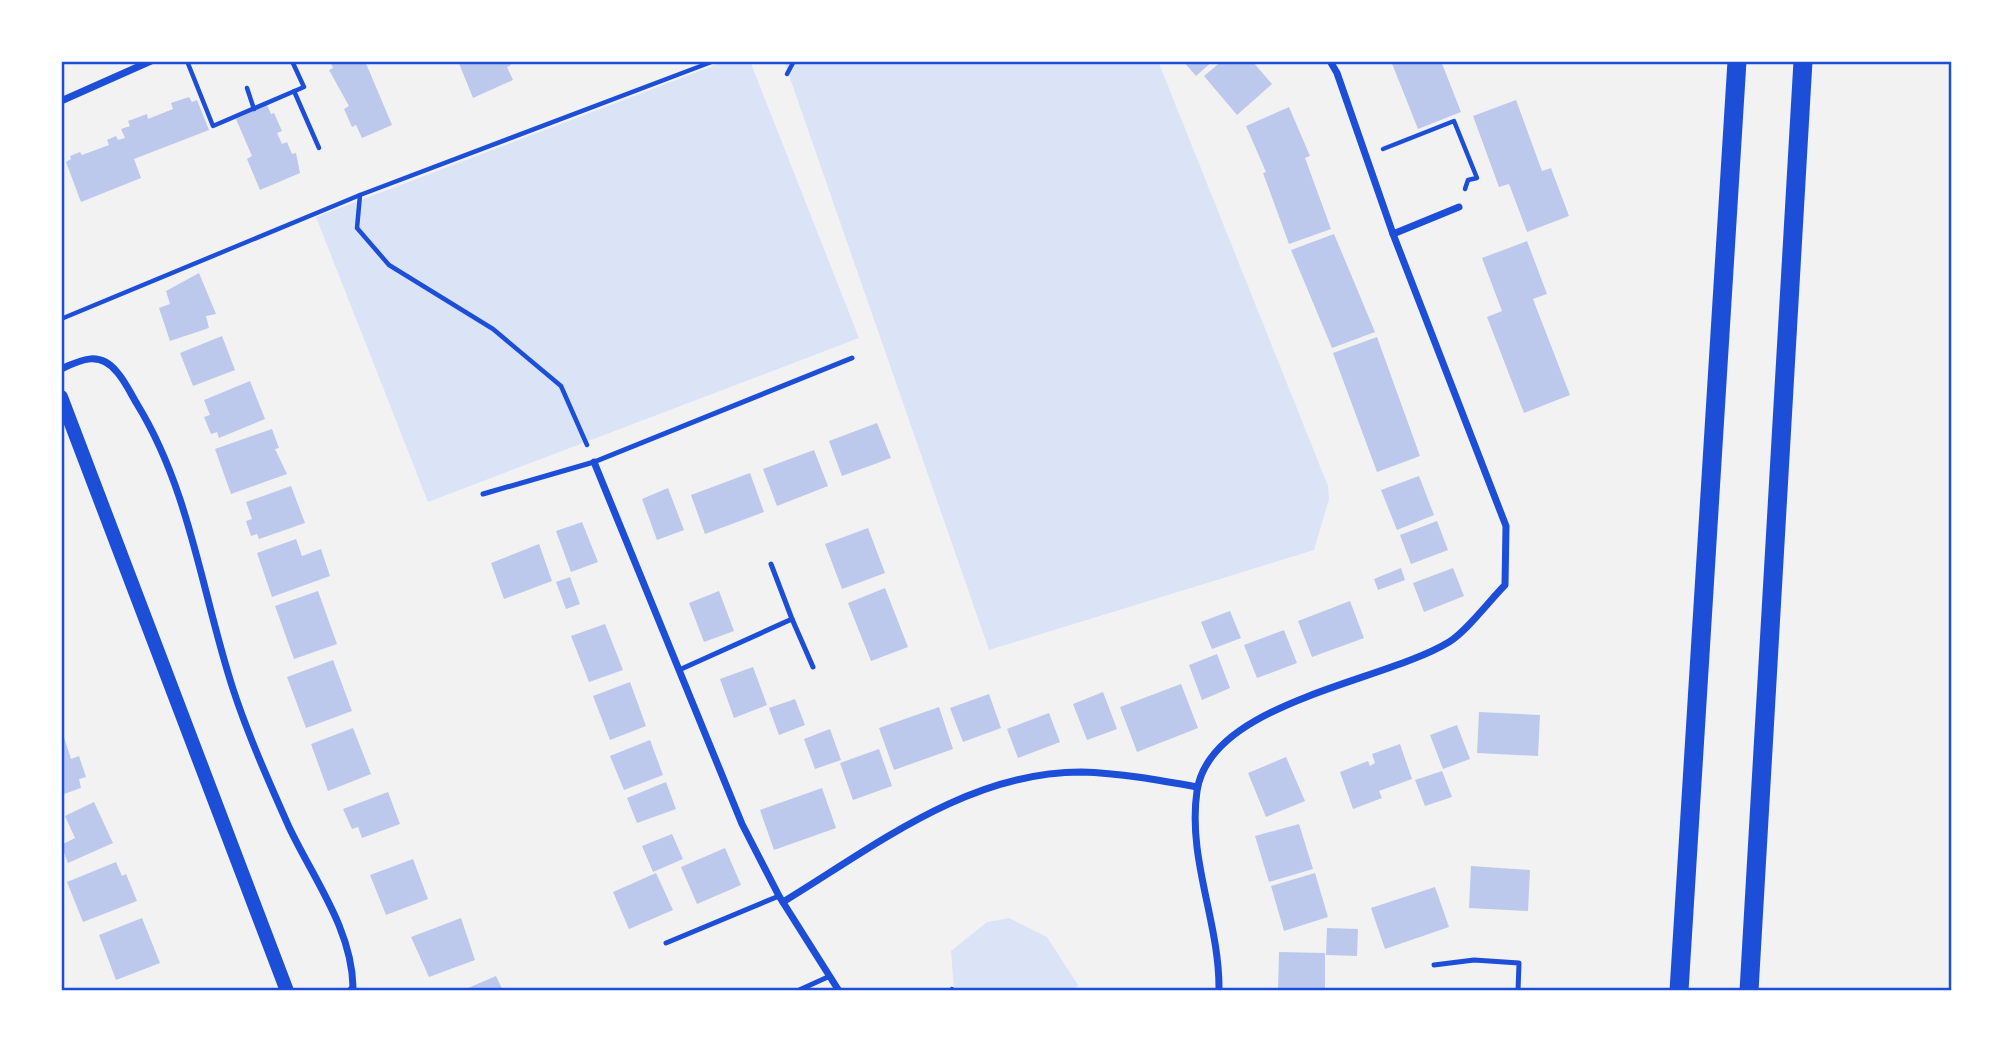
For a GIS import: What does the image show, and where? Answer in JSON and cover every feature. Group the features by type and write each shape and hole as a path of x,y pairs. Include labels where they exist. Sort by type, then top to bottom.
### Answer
{"highway":[{"path":"1679,991 1737,61"},
{"path":"1749,991 1803,61"}],"main road":[{"path":"61,397 286,991"}],"street":[{"path":"61,101 151,61"},
{"path":"1219,991 1213,923 1199,864 1194,818 1197,787 1215,753 1238,729 1271,712 1450,642 1505,585 1506,526 1393,234 1338,72 1330,61"},
{"path":"1393,234 1458,207"},
{"path":"61,369 86,357 103,360 117,372 149,423 175,482 233,691 289,827 331,909 352,962 353,987 350,991"},
{"path":"594,462 742,824 781,899 839,991"},
{"path":"781,899 965,795 1018,778 1079,772 1124,774 1197,787"}],"lane":[{"path":"484,494 594,462 852,358"},
{"path":"771,564 813,667"},
{"path":"679,670 792,619"},
{"path":"666,943 781,899"},
{"path":"1434,965 1474,960 1519,963 1518,991"},
{"path":"797,991 830,976"}],"path":[{"path":"187,61 213,126 304,87 292,61"},
{"path":"61,319 360,195 714,61"},
{"path":"787,74 794,61"},
{"path":"247,88 254,109"},
{"path":"294,91 319,148"},
{"path":"1366,156 1454,121 1477,178 1468,180 1458,207"},
{"path":"360,195 357,228 389,265 493,329 561,386 594,462"}],"shaded area":[{"path":"726,61 750,61 859,338 428,502 316,217"},
{"path":"784,61 1158,61 1328,486 1329,499 1314,550 989,650"},
{"path":"1009,918 1047,937 1078,985 1074,991 954,991 951,951 987,922"}],"building":[{"path":"330,61 365,61 392,125 362,138 356,125 352,127 344,109 349,106 329,70 333,68"},
{"path":"458,61 509,61 511,65 507,67 513,80 473,98"},
{"path":"1183,61 1213,61 1196,76"},
{"path":"1222,61 1252,61 1272,84 1237,115 1204,76"},
{"path":"1391,61 1441,61 1461,112 1418,129"},
{"path":"189,97 192,102 197,100 209,130 134,159 141,178 81,202 66,162 71,159 70,156 80,152 82,155 109,145 107,140 116,136 118,140 125,138 121,129 130,126 128,121 147,114 148,119 173,109 171,103"},
{"path":"1516,100 1542,171 1551,168 1569,216 1527,232 1509,184 1499,187 1473,116"},
{"path":"267,105 282,131 277,133 282,144 287,142 292,154 296,153 300,173 260,190 247,159 252,156 236,119"},
{"path":"1289,107 1310,156 1305,158 1331,229 1289,244 1263,173 1266,172 1246,126"},
{"path":"1334,234 1375,332 1332,348 1291,250"},
{"path":"1527,241 1547,294 1533,299 1570,395 1524,413 1487,317 1502,311 1482,258"},
{"path":"199,273 216,314 206,316 209,328 170,341 159,308 170,304 166,291"},
{"path":"222,336 235,370 193,386 180,353"},
{"path":"1377,337 1420,456 1377,472 1333,353"},
{"path":"250,381 265,419 219,438 217,432 211,434 204,417 210,415 204,400"},
{"path":"877,423 891,458 842,476 829,441"},
{"path":"272,429 279,448 275,449 287,474 231,494 215,449"},
{"path":"814,450 828,486 777,506 763,469"},
{"path":"750,473 764,512 705,534 691,495"},
{"path":"1419,476 1434,515 1397,530 1381,490"},
{"path":"291,486 305,523 259,539 257,534 251,536 246,521 252,519 246,502"},
{"path":"668,488 684,530 657,540 642,499"},
{"path":"1437,521 1448,550 1411,564 1400,535"},
{"path":"582,522 598,562 571,572 556,531"},
{"path":"868,528 885,573 842,589 825,544"},
{"path":"296,539 302,556 321,549 330,576 272,597 257,553"},
{"path":"539,544 552,581 504,599 491,563"},
{"path":"1401,568 1405,580 1378,590 1374,579"},
{"path":"1453,568 1464,596 1424,612 1413,583"},
{"path":"570,577 580,604 566,609 556,582"},
{"path":"885,588 908,647 871,661 848,603"},
{"path":"318,591 337,644 294,659 275,606"},
{"path":"719,591 734,631 704,642 689,603"},
{"path":"1350,601 1364,638 1312,657 1298,621"},
{"path":"1230,611 1241,638 1212,649 1201,622"},
{"path":"605,624 623,670 589,682 571,636"},
{"path":"1284,630 1297,663 1257,678 1244,645"},
{"path":"1217,654 1230,688 1202,700 1189,665"},
{"path":"333,660 352,711 306,728 287,677"},
{"path":"753,667 767,705 734,718 720,679"},
{"path":"630,682 646,726 610,740 593,696"},
{"path":"1181,684 1198,728 1137,752 1120,707"},
{"path":"1103,692 1117,729 1087,740 1073,704"},
{"path":"989,694 1001,728 963,742 950,708"},
{"path":"795,699 805,725 779,735 769,708"},
{"path":"939,707 953,749 894,770 879,728"},
{"path":"1479,712 1540,715 1538,756 1477,753"},
{"path":"1049,713 1060,742 1018,758 1007,729"},
{"path":"1457,725 1470,759 1443,769 1430,735"},
{"path":"353,728 371,774 328,791 311,744"},
{"path":"830,729 841,760 815,769 804,739"},
{"path":"64,737 71,759 79,756 86,777 79,779 81,788 61,795 61,738"},
{"path":"650,740 663,775 624,790 610,756"},
{"path":"1400,744 1412,779 1379,791 1382,798 1353,809 1340,772 1368,761 1370,766 1375,763 1372,754"},
{"path":"879,749 892,786 853,800 840,763"},
{"path":"1286,757 1305,801 1266,817 1248,773"},
{"path":"1442,771 1452,797 1425,806 1415,780"},
{"path":"666,782 676,809 637,823 627,798"},
{"path":"822,788 836,828 774,850 760,810"},
{"path":"388,792 400,824 362,838 358,827 352,829 343,809"},
{"path":"94,802 113,843 68,863 61,845 75,838 65,816"},
{"path":"1299,824 1313,869 1269,882 1255,836"},
{"path":"672,834 683,859 653,872 642,846"},
{"path":"725,848 741,885 697,904 681,867"},
{"path":"413,859 428,899 386,915 370,875"},
{"path":"116,862 122,876 126,874 137,901 83,922 67,882"},
{"path":"1471,866 1530,870 1528,911 1469,908"},
{"path":"656,873 673,910 629,929 613,892"},
{"path":"1315,873 1328,917 1284,931 1271,886"},
{"path":"1435,887 1449,927 1385,949 1371,908"},
{"path":"142,918 160,963 116,980 99,935"},
{"path":"461,918 475,960 429,977 411,937"},
{"path":"1327,928 1358,929 1357,956 1326,955"},
{"path":"1279,952 1325,953 1325,991 1278,991"},
{"path":"496,976 503,991 461,991"}]}
